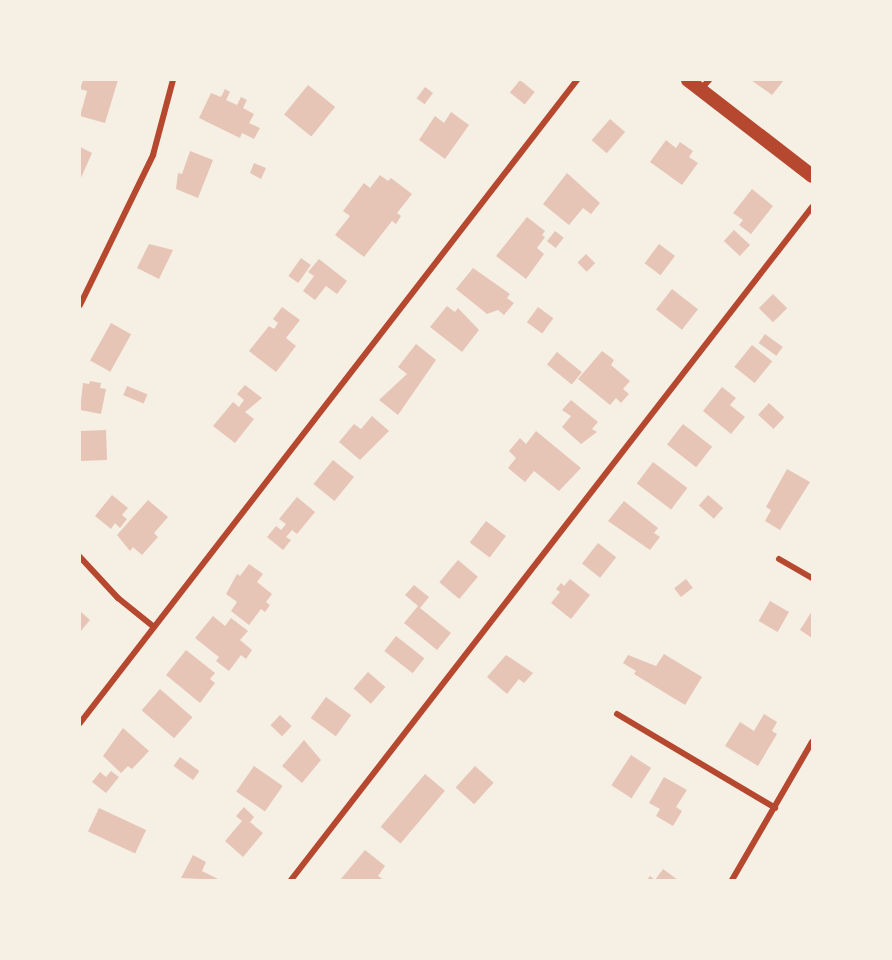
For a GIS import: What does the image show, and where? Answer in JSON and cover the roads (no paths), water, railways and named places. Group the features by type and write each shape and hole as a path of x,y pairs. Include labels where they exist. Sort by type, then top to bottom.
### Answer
{"main road":[{"path":"688,80 705,84 813,176"}],"street":[{"path":"80,305 153,155 173,80"},
{"path":"80,723 577,80"},
{"path":"291,880 813,207"},
{"path":"80,557 102,583 154,627"},
{"path":"779,559 813,578"},
{"path":"617,714 775,808"},
{"path":"732,880 813,742"}]}
